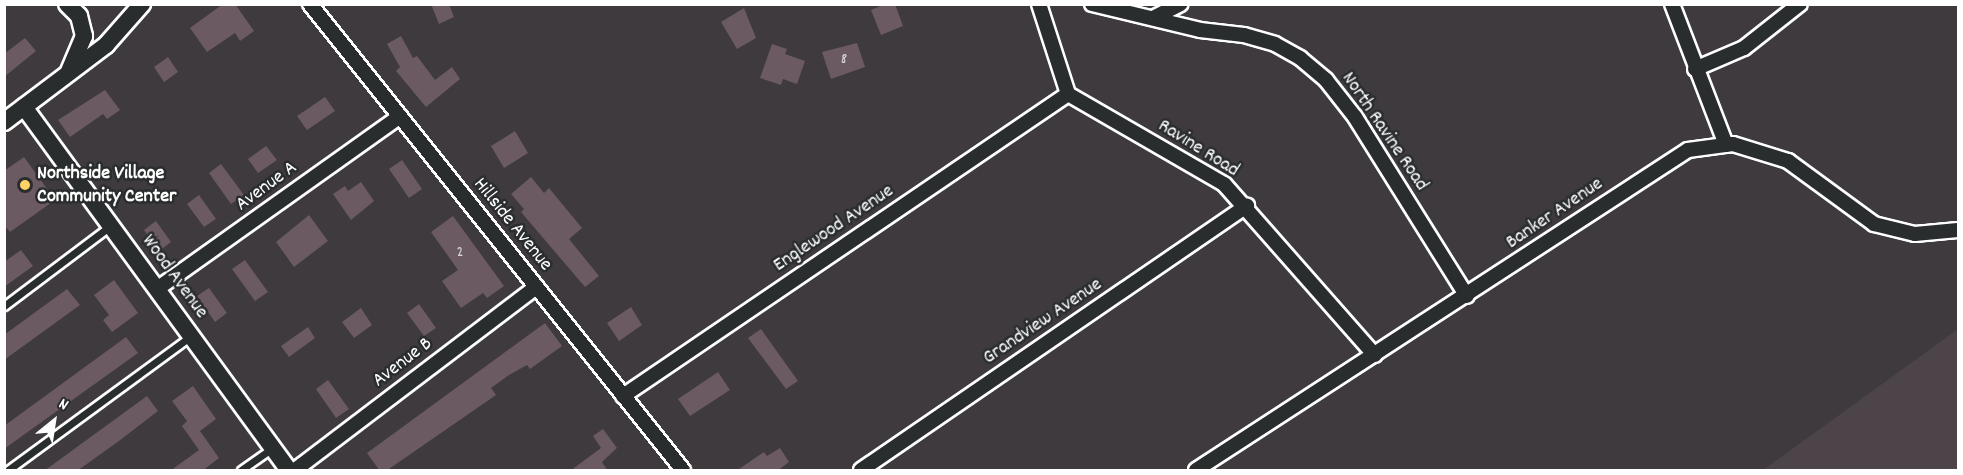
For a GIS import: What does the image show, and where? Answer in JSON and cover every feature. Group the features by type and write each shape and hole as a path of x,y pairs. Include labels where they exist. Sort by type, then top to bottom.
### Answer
{"street":[{"path":"67,4 79,16 84,36 68,74"},
{"path":"4,122 106,45 142,4"},
{"name":"Hillside Avenue","path":"310,4 680,470"},
{"path":"1039,4 1068,94"},
{"name":"North Ravine Road","path":"1092,4 1275,44 1326,80 1355,117 1467,296"},
{"path":"1153,18 1181,4"},
{"path":"1672,4 1726,145"},
{"path":"1695,69 1744,48 1800,4"},
{"name":"Ravine Road","path":"1068,94 1224,184 1247,206 1375,355"},
{"name":"Englewood Avenue","path":"623,396 1068,94"},
{"name":"Wood Avenue","path":"24,107 289,471"},
{"name":"Avenue A","path":"157,290 400,116"},
{"name":"Banker Avenue","path":"1196,471 1688,150 1726,145 1788,161 1874,224 1915,234 1959,230"},
{"name":"Grandview Avenue","path":"861,471 1247,206"},
{"name":"Avenue B","path":"295,471 536,287"}],"lane":[{"path":"4,306 110,225"},
{"path":"8,471 192,337"},
{"path":"241,471 273,448"}],"shaded area":[{"path":"1958,329 1958,470 1763,470"}],"building":[{"path":"223,4 235,4 254,31 240,41 235,33 207,52 190,28"},
{"path":"431,4 449,4 454,17 439,24"},
{"path":"885,4 895,4 903,26 881,35 871,10"},
{"path":"744,8 756,38 737,49 721,22"},
{"path":"401,36 413,58 417,56 435,80 452,67 460,79 426,107 396,71 400,67 387,44"},
{"path":"25,38 36,51 4,77 4,54"},
{"path":"857,43 865,67 831,79 822,52"},
{"path":"772,44 787,49 785,54 805,61 797,84 783,79 781,85 760,78"},
{"path":"168,57 178,72 164,82 154,67"},
{"path":"105,90 120,110 107,119 103,114 70,137 58,120"},
{"path":"325,97 335,111 307,130 297,116"},
{"path":"515,131 528,153 504,168 491,146"},
{"path":"266,146 277,160 258,173 248,159"},
{"name":"Northside Village Community Center","path":"24,157 55,200 10,232 4,225 4,171"},
{"path":"402,160 422,189 409,198 389,169"},
{"path":"221,164 244,195 231,204 209,173"},
{"path":"531,177 544,193 549,188 582,228 569,239 599,276 585,287 521,212 524,209 511,194"},
{"path":"361,182 374,201 351,220 333,194 345,186 348,191"},
{"path":"199,195 216,219 204,227 187,204"},
{"path":"309,215 328,241 294,267 276,242"},
{"path":"453,216 504,286 487,298 483,293 461,308 442,281 458,270 431,232"},
{"path":"156,221 171,242 159,251 144,230"},
{"path":"21,250 33,266 4,287 4,262"},
{"path":"245,260 268,292 255,301 232,269"},
{"path":"114,280 138,313 112,332 103,320 109,315 94,295"},
{"path":"209,288 227,313 215,322 197,296"},
{"path":"67,289 80,305 4,360 4,335"},
{"path":"419,304 436,328 424,336 407,313"},
{"path":"631,307 642,325 619,341 607,323"},
{"path":"361,308 372,325 354,338 342,322"},
{"path":"545,323 562,346 530,369 527,365 509,375 491,388 496,395 386,471 380,471 367,453"},
{"path":"308,327 315,338 289,357 281,346"},
{"path":"761,329 798,381 786,389 748,338"},
{"path":"126,337 138,353 4,449 4,426"},
{"path":"718,372 730,390 690,416 678,399"},
{"path":"328,380 349,409 336,418 316,389"},
{"path":"193,386 216,419 200,431 219,458 202,471 170,471 199,450 182,426 187,421 172,401"},
{"path":"147,396 158,411 119,441 77,471 44,471"},
{"path":"603,429 617,448 602,462 608,471 570,471 601,448 593,436"},
{"path":"780,448 789,462 777,471 736,471 764,452 767,456"}],"place":[{"name":"Northside Village Community Center","path":"25,185"}]}
